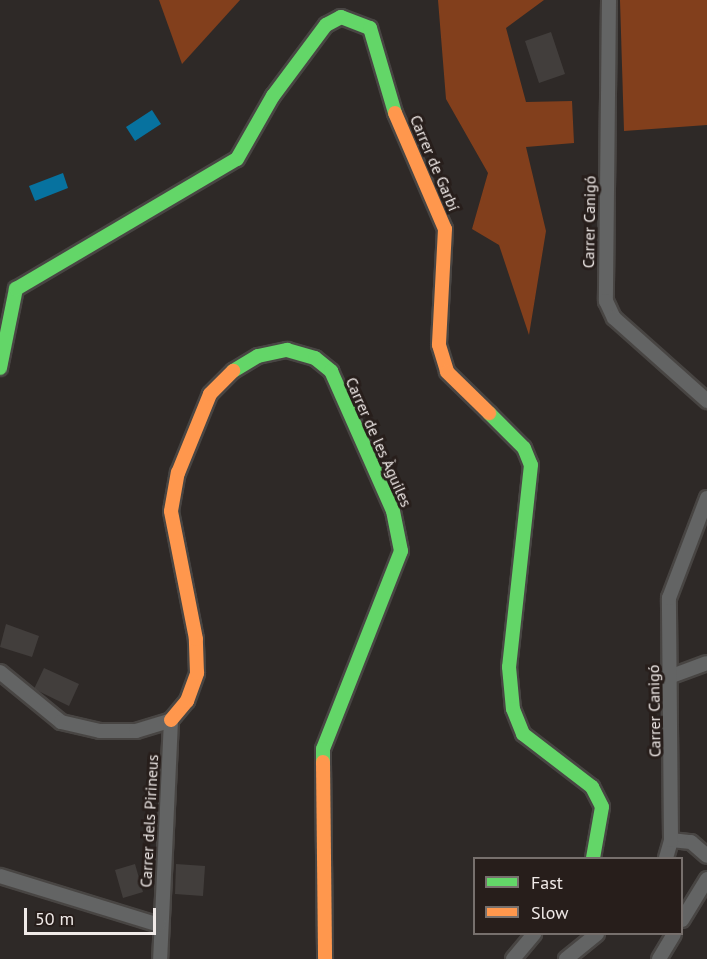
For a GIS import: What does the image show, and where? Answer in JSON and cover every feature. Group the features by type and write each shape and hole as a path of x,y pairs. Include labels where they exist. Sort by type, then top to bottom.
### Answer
{"street":[{"name":"Carrer Canigó","path":"609,0 606,301 614,318 707,401"},
{"name":"Carrer de Garbí","path":"0,368 16,289 237,159 273,96 326,25 341,16 370,28 401,132 446,230 439,345 447,372 524,448 531,465 509,667 513,709 523,734 592,787 602,807 600,841 593,857"},
{"name":"Carrer de les Àguiles","path":"171,720 187,701 197,673 196,639 171,511 178,473 210,394 232,372 258,356 287,350 315,358 331,371 393,511 401,551 323,749 325,959"},
{"name":"Carrer Canigó","path":"666,857 671,840 669,598 707,498"},
{"path":"669,677 707,663"},
{"path":"0,672 61,722 100,731 136,731 171,720"},
{"name":"Carrer dels Pirineus","path":"160,959 159,925 171,720"},
{"path":"671,840 691,842 707,855"},
{"path":"0,876 159,925"},
{"path":"683,917 707,879"},
{"path":"513,959 532,935"},
{"path":"566,959 595,935"},
{"path":"659,959 673,935"}],"shaded area":[{"path":"159,0 240,0 182,64"},
{"path":"438,0 544,0 506,28 526,102 572,101 574,143 526,147 546,231 529,335 499,245 472,229 488,173 446,99"},
{"path":"620,0 707,0 707,125 624,131"}],"water":[{"path":"152,110 161,124 135,141 126,127"},
{"path":"63,173 68,188 35,201 29,186"}],"building":[{"path":"551,32 565,74 539,83 525,41"},
{"path":"6,624 39,636 32,657 0,647"},
{"path":"44,668 79,684 69,706 34,689"},
{"path":"135,864 143,892 123,898 115,870"},
{"path":"176,864 205,866 203,896 175,894"}],"traffic: fast":[{"path":"0,368 16,289 237,159 273,96 326,25 341,17 370,28 395,113"},
{"path":"233,371 258,356 287,350 315,358 331,371 393,511 401,551 323,749 323,762"},
{"path":"489,413 524,448 531,465 509,667 513,709 523,734 592,787 602,807 593,857"}],"traffic: slow":[{"path":"395,113 445,229 439,345 447,372 489,413"},
{"path":"171,720 187,701 197,673 196,639 171,511 178,473 210,394 233,371"},
{"path":"323,762 325,959"}]}
